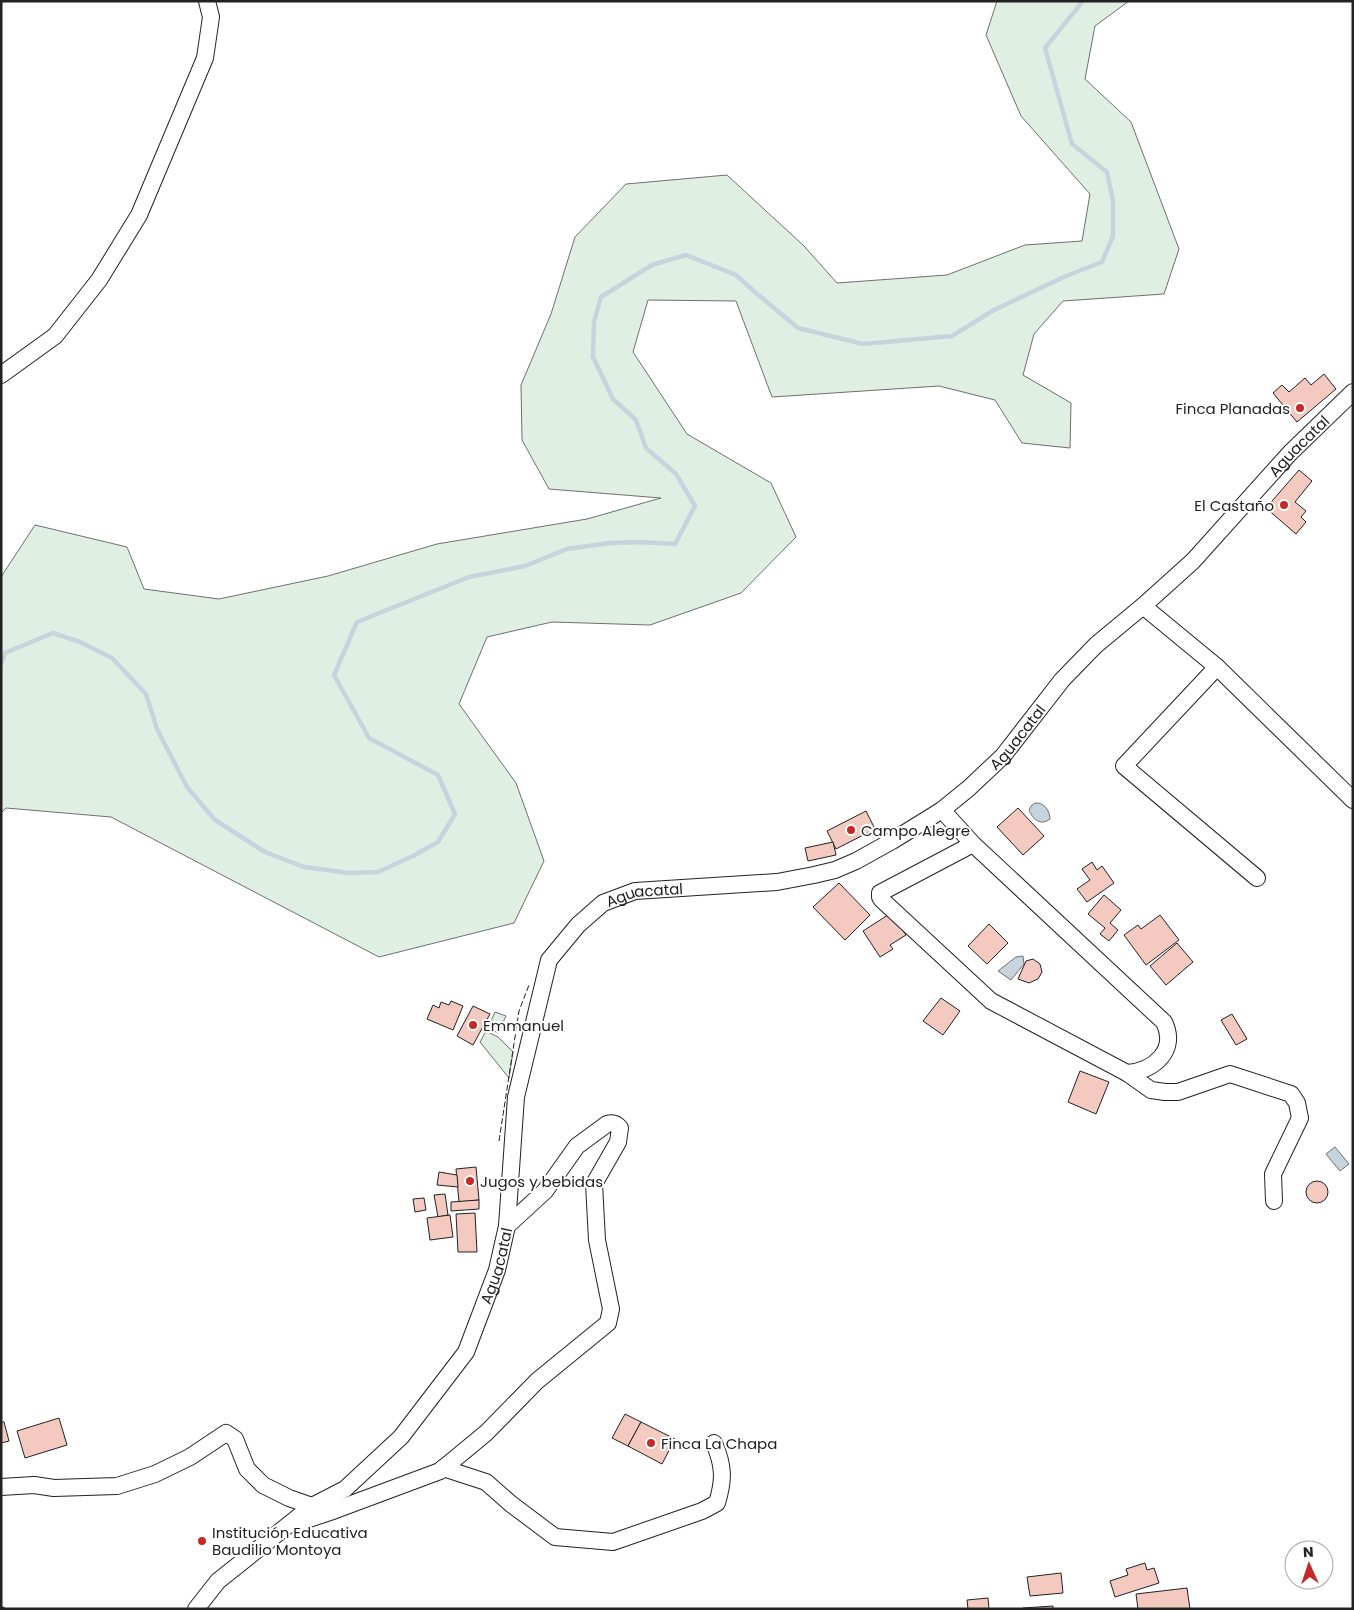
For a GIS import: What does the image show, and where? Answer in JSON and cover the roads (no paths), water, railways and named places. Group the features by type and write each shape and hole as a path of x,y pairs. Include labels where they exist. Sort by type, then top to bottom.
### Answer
{"street":[{"path":"1,375 55,336 99,280 139,215 205,58 211,17 207,1"},
{"name":"Aguacatal","path":"196,1609 218,1581 312,1506 345,1489 401,1437 466,1352 497,1270 507,1226 516,1097 549,960 578,925 603,903 635,891 777,882 835,870 856,861 892,841 942,810 1003,756 1062,680 1096,645 1193,561 1290,453 1353,392"},
{"path":"1143,606 1217,667 1353,800"},
{"path":"1217,667 1124,766 1256,878"},
{"path":"942,810 973,844 1164,1022 1168,1030 1169,1043 1164,1055 1138,1072 1127,1073"},
{"path":"973,844 880,893 882,900 991,1001 1127,1073 1151,1090 1178,1092 1230,1074 1291,1094 1297,1103 1300,1118 1274,1174 1274,1201"},
{"path":"288,1526 440,1471 486,1433 537,1382 608,1323 611,1309 597,1240 594,1184 618,1142 620,1128 616,1124 607,1124 577,1146 545,1191 507,1226"},
{"path":"1,1487 117,1486 155,1474 181,1461 226,1433 235,1439 247,1469 263,1485 289,1498 312,1506"},
{"path":"443,1468 486,1482 511,1504 555,1537 613,1542 702,1511 717,1503 722,1488 722,1460 714,1443"}],"waterway":[{"path":"1,664 5,653 53,633 80,642 112,658 146,694 157,729 187,787 215,820 265,852 304,867 349,873 378,872 438,842 455,814 438,775 369,738 334,675 357,622 469,577 525,566 567,549 610,543 675,544 695,506 676,474 646,448 636,420 613,399 593,357 594,322 601,297 652,265 686,255 736,275 798,328 863,344 952,336 994,310 1066,276 1102,262 1113,236 1113,201 1107,172 1072,144 1045,48 1083,1"}],"place":[{"name":"Finca Planadas","path":"1300,408"},
{"name":"El Castaño","path":"1284,505"},
{"name":"Campo Alegre","path":"851,830"},
{"name":"Emmanuel","path":"473,1025"},
{"name":"Jugos y bebidas","path":"470,1181"},
{"name":"Finca La Chapa","path":"651,1443"},
{"name":"Institución Educativa Baudilio Montoya","path":"202,1541"}]}
